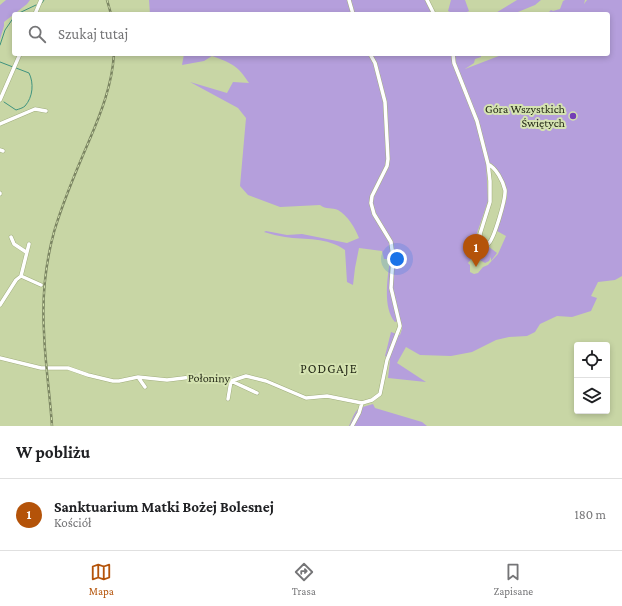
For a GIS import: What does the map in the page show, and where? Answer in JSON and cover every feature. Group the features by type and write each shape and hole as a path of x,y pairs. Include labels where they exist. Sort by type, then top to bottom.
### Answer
{"street":[{"path":"36,12 41,0"},
{"path":"349,0 352,12"},
{"path":"427,0 433,12"},
{"path":"0,100 19,56"},
{"path":"352,426 360,413 362,403 372,400 380,394 387,360 400,330 392,291 391,278 393,257 391,242 374,214 371,203 372,196 387,166 388,159 385,102 375,63 371,56"},
{"path":"453,56 454,63 477,121 488,164 490,202 480,237 486,243 490,242 505,196 504,187 497,174 488,164"},
{"path":"0,124 36,109 46,111"},
{"path":"11,238 14,244 26,252"},
{"path":"0,305 16,280 21,276 29,244"},
{"path":"21,276 41,285"},
{"name":"Połoniny","path":"0,358 41,368 68,368 88,375 114,381 138,377 167,380 200,376 222,381 246,376 266,381 306,398 328,396 362,403"},
{"path":"138,377 145,387"},
{"path":"228,399 231,380 257,393"}],"shaded area":[{"path":"6,0 30,0 17,12 12,12 12,16 4,22 0,39 0,5"},
{"path":"149,0 425,0 432,12 150,12"},
{"path":"451,0 465,0 469,11 450,12 448,11"},
{"path":"517,0 541,0 535,5 518,12 497,12"},
{"path":"565,0 585,0 584,4 587,0 622,0 622,276 615,280 598,282 591,296 597,298 591,311 572,317 557,316 540,324 535,332 527,336 509,337 496,340 472,352 451,356 420,355 406,347 397,363 426,382 388,378 390,360 385,356 391,332 400,335 402,329 400,320 395,322 388,308 387,282 390,259 384,259 382,251 359,248 353,285 347,282 345,250 324,241 277,236 264,232 266,231 287,235 302,234 347,243 359,238 351,222 338,210 320,205 280,207 248,195 240,186 246,118 238,108 190,82 227,93 233,82 249,83 234,66 212,56 481,56 475,59 474,63 465,69 499,56 610,56 610,12 549,12 551,10 553,11 560,9 563,1","holes":["486,161 492,164 507,190 507,197 497,231 506,236 498,254 488,265 483,267 478,273 474,274 470,272 470,265 468,263 472,258 473,250 478,239 477,233 488,201"]},
{"path":"184,56 212,56 204,61 182,65"},
{"path":"480,240 497,253 491,261 491,257 489,261 485,263 478,259 476,250"},
{"path":"373,404 375,408 422,422 427,426 349,426 357,410"}],"waterway":[{"path":"21,12 36,5"},
{"path":"0,45 5,30 12,20"},
{"path":"0,62 13,67"},
{"path":"4,102 16,110 25,106 30,98 32,90 31,77 29,73 16,68"}],"railway":[{"path":"107,0 110,12"},
{"path":"52,426 43,320 48,257 61,209 98,120 105,99 111,77 114,56"}],"place":[{"name":"Góra Wszystkich Świętych","path":"573,116"},
{"name":"Sanktuarium Matki Bożej Bolesnej","path":"476,267"}],"district":[{"name":"PODGAJE","path":"329,368"}]}
